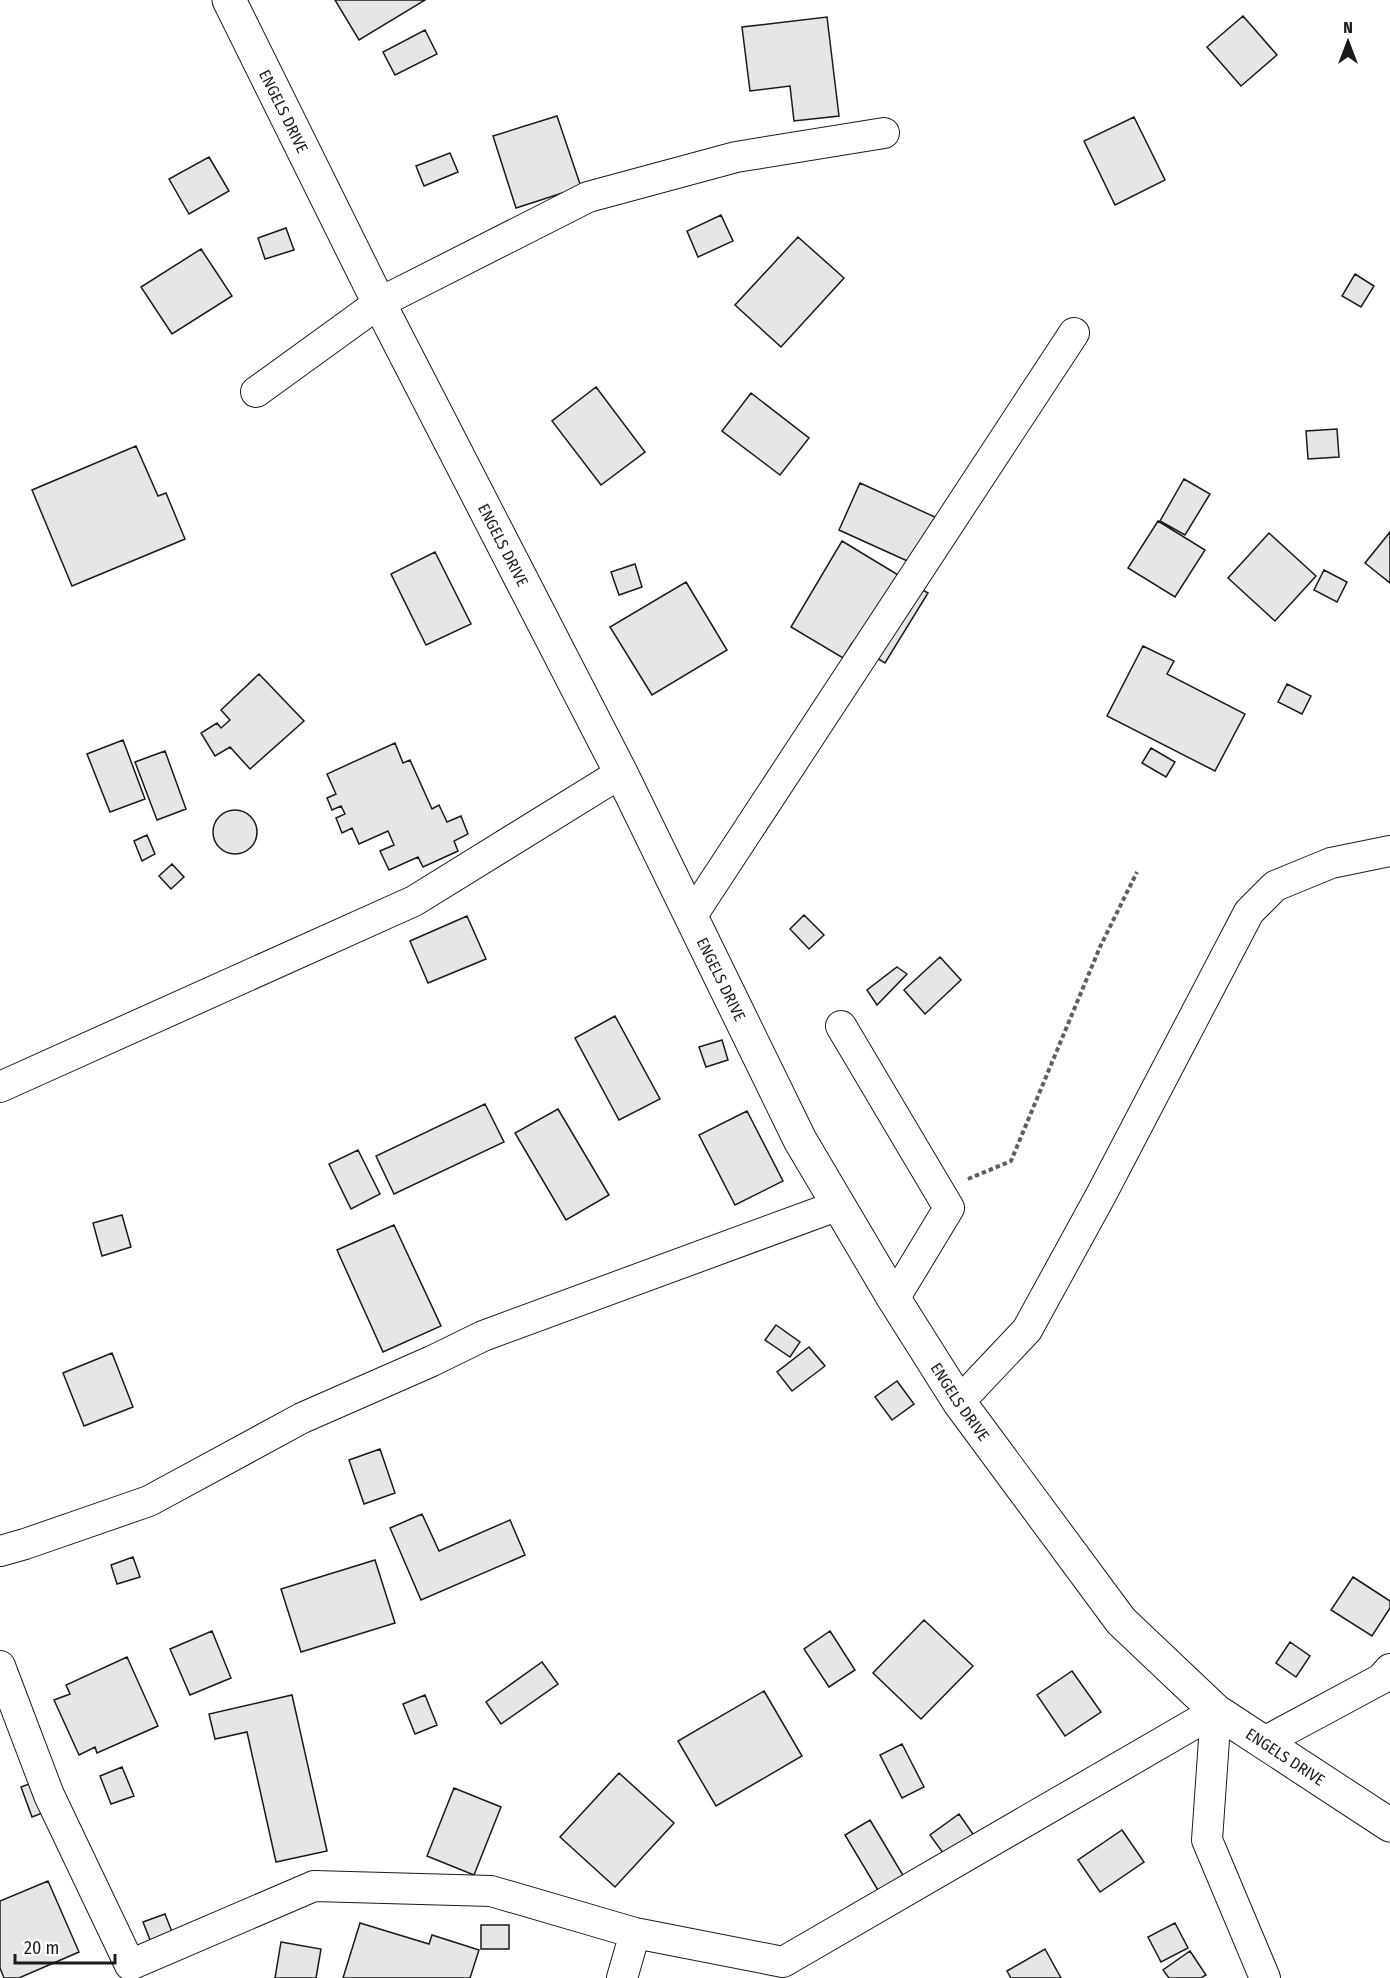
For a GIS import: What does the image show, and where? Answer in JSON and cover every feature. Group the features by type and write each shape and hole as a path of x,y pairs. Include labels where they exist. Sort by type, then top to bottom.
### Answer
{"street":[{"name":"ENGELS DRIVE","path":"229,0 379,303 621,773 800,1140 894,1299 959,1402 1121,1622 1216,1711 1390,1825"},
{"path":"256,392 379,303 588,197 736,156 884,133"},
{"path":"691,917 1074,333"},
{"path":"0,1087 414,901 621,773"},
{"path":"959,1402 1027,1330 1101,1195 1249,912 1275,886 1331,863 1390,851"},
{"path":"841,1026 949,1208 894,1299"},
{"path":"0,1551 149,1501 302,1418 483,1336 839,1205"},
{"path":"0,1666 49,1795 131,1972 314,1886 491,1891 635,1933 783,1962 1216,1711"},
{"path":"1264,1742 1381,1679 1390,1669"},
{"path":"1216,1711 1207,1840 1265,1978"},
{"path":"622,1978 635,1933"}],"path":[{"path":"939,1190 1011,1161 1100,947 1137,872"}],"building":[{"path":"335,0 425,0 359,40"},
{"path":"1243,16 1277,55 1241,86 1207,47"},
{"path":"827,17 839,116 794,121 790,86 750,91 742,27"},
{"path":"425,30 437,54 395,75 383,52"},
{"path":"557,116 581,187 516,208 493,136"},
{"path":"1134,117 1165,180 1115,205 1084,141"},
{"path":"450,153 458,172 424,186 416,166"},
{"path":"209,157 229,191 189,214 169,179"},
{"path":"721,215 733,241 698,257 687,231"},
{"path":"286,228 294,250 265,259 258,238"},
{"path":"798,237 844,278 781,347 735,305"},
{"path":"201,249 232,296 172,334 141,287"},
{"path":"1355,274 1374,286 1361,307 1342,296"},
{"path":"596,387 645,452 601,485 552,421"},
{"path":"751,393 809,438 780,475 722,431"},
{"path":"1337,429 1339,457 1308,459 1306,431"},
{"path":"136,446 158,496 166,493 185,539 72,586 32,490"},
{"path":"1184,479 1210,494 1185,535 1160,521"},
{"path":"860,483 946,522 925,569 839,530"},
{"path":"1158,521 1205,550 1175,597 1128,568"},
{"path":"1390,532 1390,583 1365,563"},
{"path":"1269,533 1316,576 1275,621 1228,578"},
{"path":"842,541 928,593 885,663 852,643 843,658 791,627"},
{"path":"435,552 471,624 426,645 391,574"},
{"path":"635,564 642,587 619,595 611,572"},
{"path":"1324,570 1347,582 1337,602 1314,590"},
{"path":"686,582 727,650 652,695 610,627"},
{"path":"1143,646 1174,661 1167,674 1245,714 1215,771 1107,716"},
{"path":"259,674 304,721 250,769 230,747 215,756 201,733 217,723 221,728 230,720 221,710"},
{"path":"1287,684 1311,696 1302,714 1278,702"},
{"path":"123,740 145,799 110,812 87,754"},
{"path":"395,743 403,763 410,760 432,809 439,805 447,822 461,816 468,834 454,841 458,851 423,867 418,857 389,870 380,851 394,845 388,831 359,844 352,828 342,833 336,818 345,814 341,806 332,810 327,798 336,794 327,774"},
{"path":"1151,748 1175,762 1166,777 1142,763"},
{"path":"165,751 186,809 157,820 135,762"},
{"path":"235,810 250,817 257,832 250,847 235,854 220,847 213,832 220,817"},
{"path":"147,835 155,854 142,861 134,841"},
{"path":"172,864 184,877 171,889 159,876"},
{"path":"804,915 824,935 809,949 790,929"},
{"path":"467,916 486,959 428,983 410,941"},
{"path":"940,957 961,980 925,1014 904,990"},
{"path":"897,967 907,974 877,1005 867,990"},
{"path":"615,1016 660,1099 619,1120 575,1038"},
{"path":"722,1040 728,1060 706,1067 699,1047"},
{"path":"485,1104 504,1142 394,1194 376,1156"},
{"path":"558,1109 609,1195 566,1220 515,1133"},
{"path":"747,1111 783,1181 735,1205 699,1135"},
{"path":"358,1150 380,1194 351,1209 329,1164"},
{"path":"122,1215 131,1247 102,1256 93,1223"},
{"path":"394,1225 441,1326 383,1352 337,1250"},
{"path":"776,1325 800,1342 790,1357 765,1340"},
{"path":"809,1347 825,1366 792,1391 777,1372"},
{"path":"112,1353 133,1407 84,1426 63,1373"},
{"path":"897,1381 914,1404 892,1420 875,1397"},
{"path":"380,1449 395,1493 364,1504 349,1460"},
{"path":"422,1514 439,1551 510,1520 525,1555 421,1600 390,1528"},
{"path":"133,1557 140,1577 117,1584 111,1565"},
{"path":"375,1560 395,1623 301,1652 281,1589"},
{"path":"1353,1577 1390,1601 1390,1608 1372,1636 1331,1610"},
{"path":"924,1620 973,1666 921,1719 873,1673"},
{"path":"212,1631 231,1678 190,1695 170,1649"},
{"path":"830,1631 855,1670 829,1687 804,1649"},
{"path":"1290,1642 1310,1656 1296,1677 1276,1663"},
{"path":"127,1657 158,1726 97,1753 95,1747 79,1755 54,1700 70,1694 66,1685"},
{"path":"542,1662 558,1684 501,1724 486,1702"},
{"path":"1072,1671 1101,1712 1065,1736 1037,1695"},
{"path":"764,1691 802,1756 716,1806 678,1741"},
{"path":"292,1695 327,1851 276,1862 247,1732 215,1739 209,1714"},
{"path":"425,1695 437,1725 415,1734 403,1704"},
{"path":"902,1744 924,1787 902,1798 880,1755"},
{"path":"122,1767 134,1796 111,1804 100,1776"},
{"path":"619,1773 674,1823 615,1887 560,1837"},
{"path":"51,1776 63,1805 32,1817 21,1787"},
{"path":"454,1788 501,1807 474,1875 427,1856"},
{"path":"959,1814 980,1844 951,1864 930,1835"},
{"path":"870,1820 907,1882 882,1897 845,1835"},
{"path":"1122,1830 1144,1862 1100,1892 1078,1860"},
{"path":"48,1881 79,1952 19,1978 4,1978 0,1968 0,1901"},
{"path":"165,1914 174,1937 152,1945 143,1922"},
{"path":"360,1923 429,1944 432,1935 479,1950 470,1978 343,1978"},
{"path":"1175,1923 1188,1948 1161,1962 1148,1937"},
{"path":"481,1925 509,1925 509,1949 481,1949"},
{"path":"281,1942 321,1949 316,1978 275,1978"},
{"path":"1045,1949 1061,1978 1011,1978 1007,1971"},
{"path":"1190,1951 1206,1975 1201,1978 1169,1978 1163,1970"}]}
